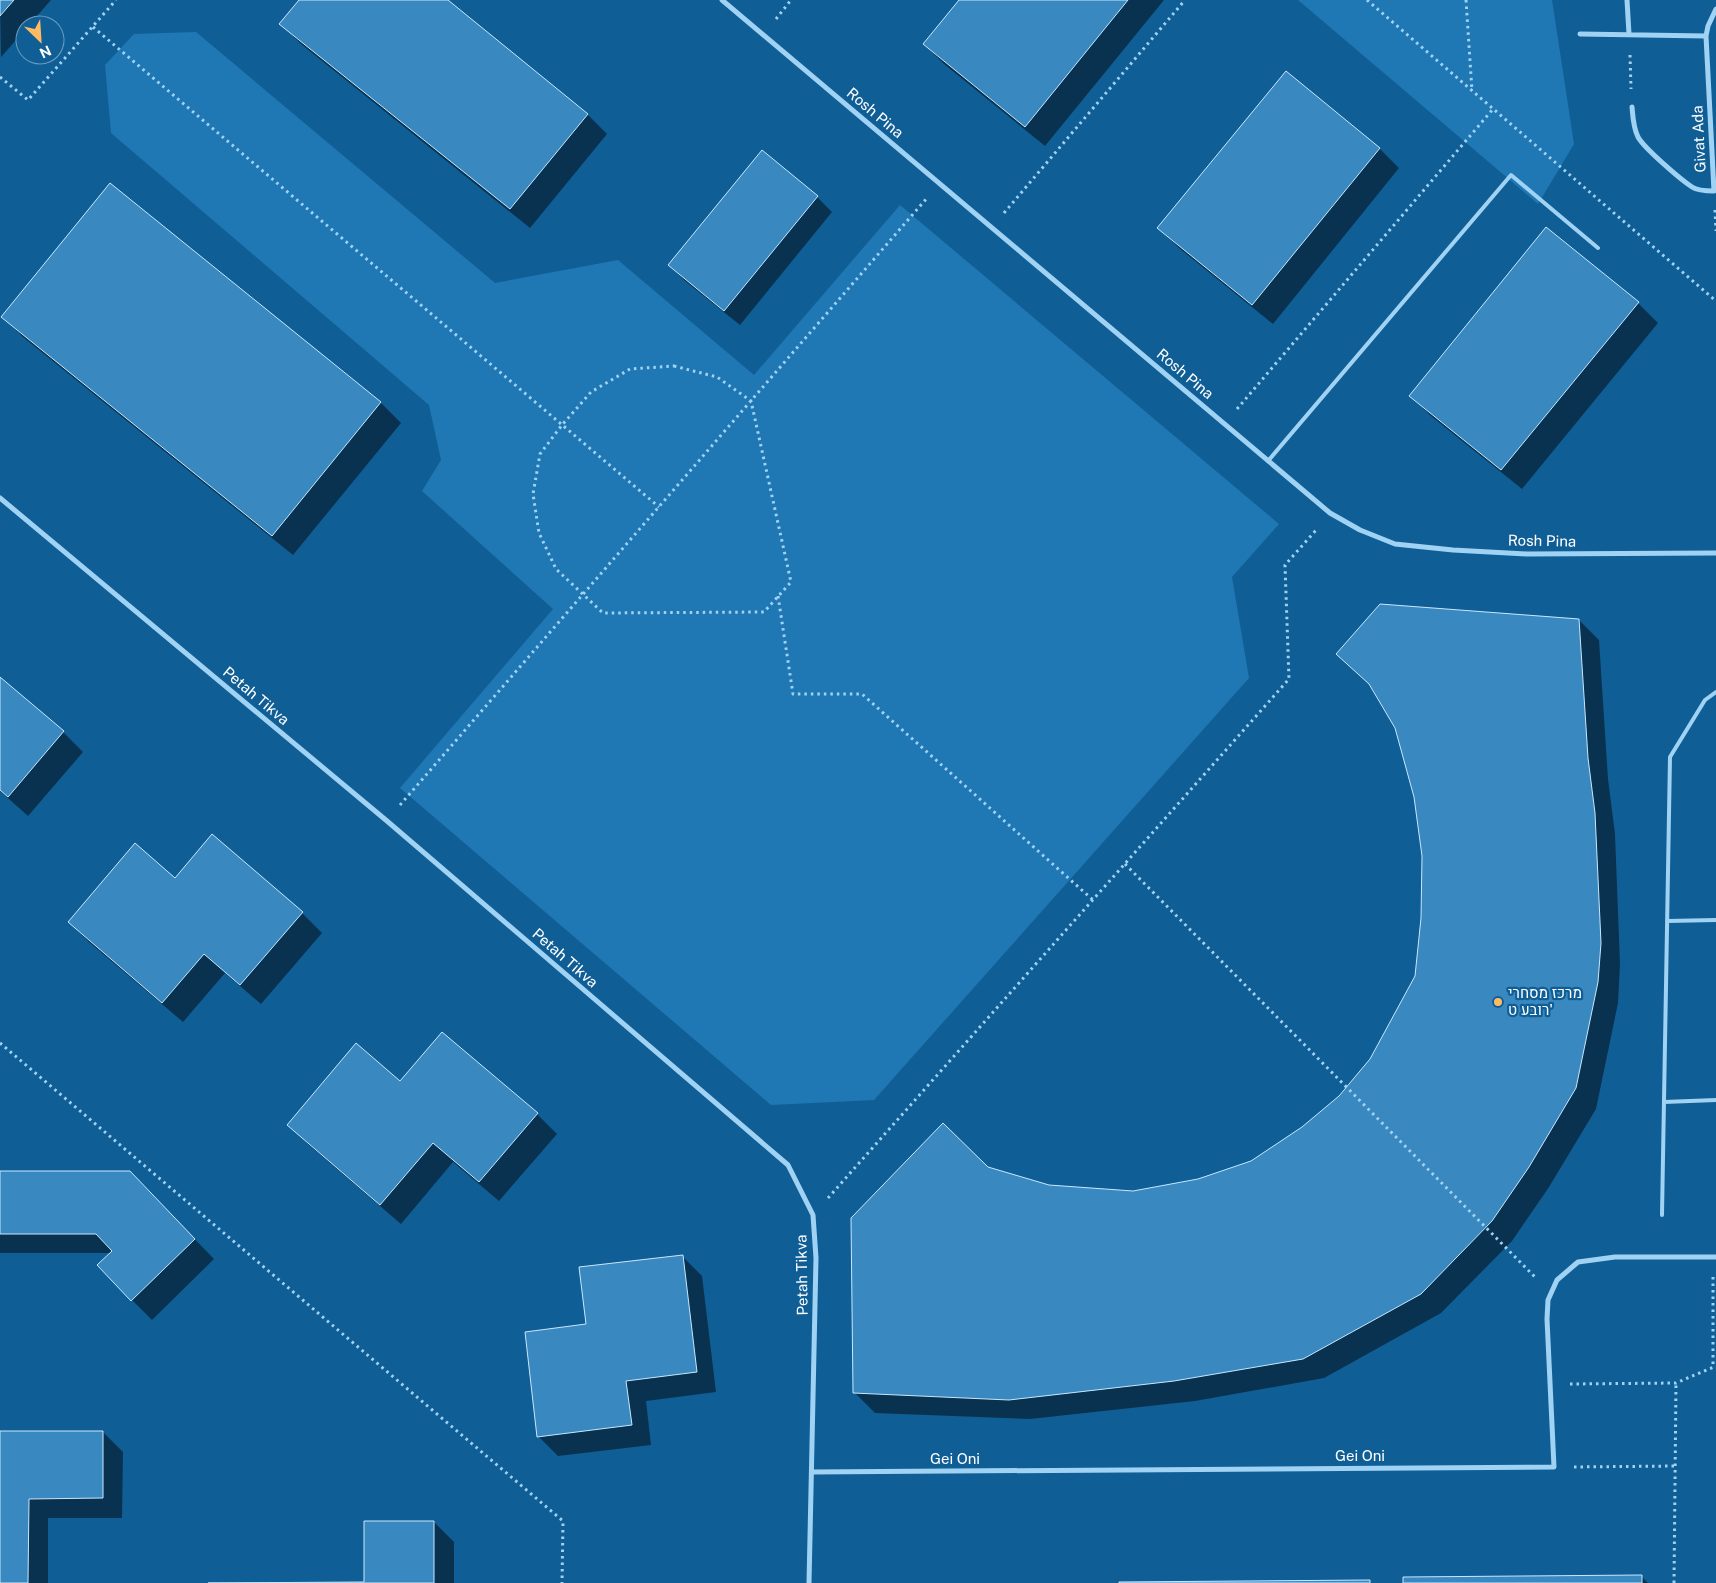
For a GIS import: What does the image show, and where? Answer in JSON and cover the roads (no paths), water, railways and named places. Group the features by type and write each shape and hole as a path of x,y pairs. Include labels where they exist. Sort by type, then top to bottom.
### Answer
{"street":[{"name":"Rosh Pina","path":"722,0 1330,513 1360,530 1395,544 1527,554 1716,553"},
{"path":"1627,0 1628,34"},
{"name":"Givat Ada","path":"1632,107 1633,122 1638,136 1646,147 1693,187 1705,191 1714,191 1706,36 1708,26 1716,9"},
{"path":"1580,34 1706,36"},
{"name":"Petah Tikva","path":"0,498 386,821 788,1165 813,1215 816,1258 809,1583"},
{"name":"Gei Oni","path":"812,1472 1554,1467 1547,1319 1548,1300 1557,1280 1578,1262 1615,1257 1715,1257"}],"lane":[{"path":"1268,461 1511,175 1598,248"},
{"path":"1662,1215 1670,757 1705,700 1716,692"},
{"path":"1667,921 1716,920"},
{"path":"1664,1102 1716,1100"}],"place":[{"name":"מרכז מסחרי רובע ט'","path":"1498,1002"}]}
